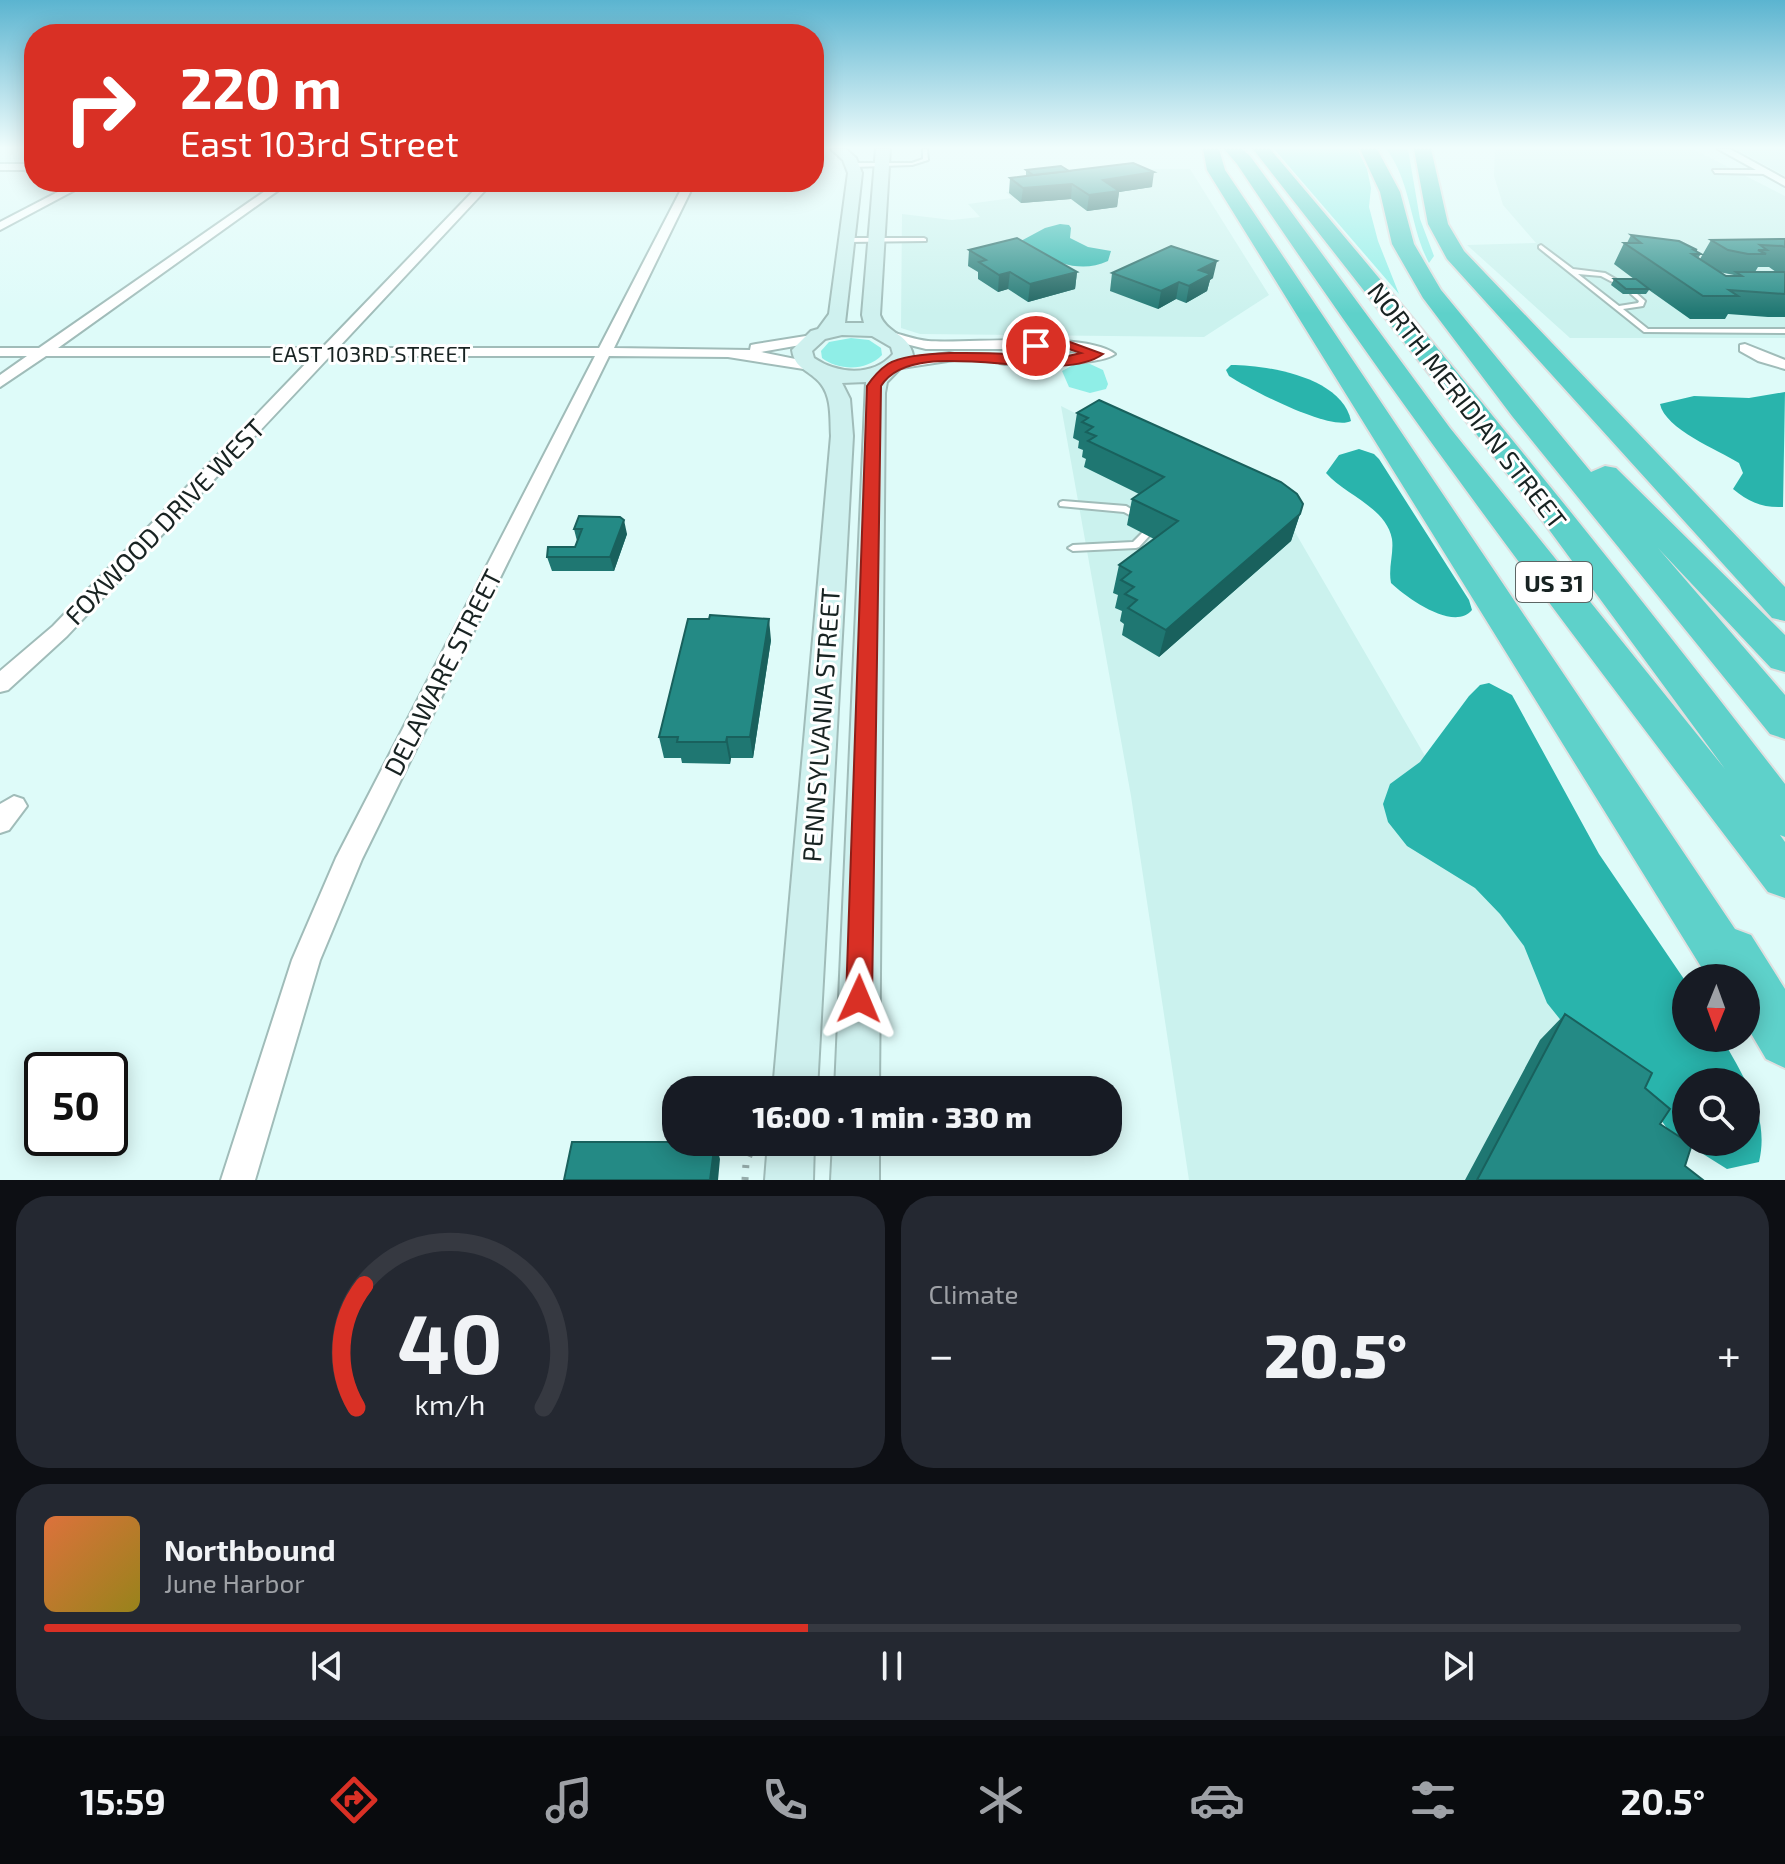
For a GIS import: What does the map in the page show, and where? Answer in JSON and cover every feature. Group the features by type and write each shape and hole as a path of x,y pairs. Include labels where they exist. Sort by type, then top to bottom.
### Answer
{"highway":[{"path":"1238,204 1729,964"},
{"name":"US 31","path":"1273,204 1328,284 1632,684 1785,877"},
{"name":"NORTH MERIDIAN STREET","path":"1290,204 1387,300 1697,697 1785,818"},
{"name":"NORTH MERIDIAN STREET","path":"1393,204 1403,244 1412,263 1522,410 1785,723"},
{"path":"1434,204 1438,224 1455,254 1785,609"},
{"path":"1328,284 1357,340 1590,710 1785,1040"},
{"path":"1461,329 1785,658"},
{"path":"1528,334 1785,578"},
{"path":"1760,1013 1785,1052"}],"main road":[{"path":"816,352 836,322 851,204"},
{"path":"816,352 847,376 891,367 903,350 874,325 871,315 879,204"},
{"path":"816,352 861,329 889,335"},
{"name":"PENNSYLVANIA STREET","path":"796,1076 842,436 840,395 816,352"},
{"name":"PENNSYLVANIA STREET","path":"857,1076 874,393 877,381 891,367"},
{"path":"789,1180 790,1156"},
{"path":"855,1180 856,1156"}],"street":[{"path":"0,227 43,204"},
{"path":"0,382 254,204"},
{"name":"FOXWOOD DRIVE WEST","path":"0,684 60,631 467,204"},
{"name":"DELAWARE STREET","path":"238,1180 306,960 324,915 372,812 679,204"},
{"path":"889,335 926,345 1061,345 1102,354 1068,360 940,357 891,367"},
{"path":"1745,348 1785,365"},
{"name":"EAST 103RD STREET","path":"0,352 816,352"},
{"name":"EAST 103RD STREET","path":"741,352 753,357 816,352"}],"lane":[{"path":"847,240 924,240"},
{"path":"1541,247 1646,331 1785,331"},
{"path":"1570,271 1603,274 1622,285"},
{"path":"1617,308 1641,305 1634,294"},
{"path":"1063,504 1126,509 1139,517"},
{"path":"1073,548 1136,545 1145,535"}],"path":[{"path":"745,1180 749,1156"}],"shaded area":[{"path":"968,204 1212,204 1269,295 1204,337 920,334 901,328 902,214 952,220 980,217"},
{"path":"1321,204 1369,204 1378,241 1399,294"},
{"path":"1410,204 1417,204 1434,256 1429,263"},
{"path":"1785,204 1785,338 1570,338 1467,245 1536,243 1503,205"},
{"path":"1060,224 1069,225 1070,238 1088,247 1111,251 1108,261 1085,267 1073,266 1051,259 1019,242"},
{"path":"851,338 869,340 881,348 882,355 869,364 853,367 836,365 822,358 821,351 829,342"},
{"path":"1075,364 1090,364 1103,370 1108,384 1106,389 1090,393 1069,387 1062,371"},
{"path":"1231,365 1282,371 1319,384 1345,406 1351,421 1326,420 1271,399 1229,376 1226,370"},
{"path":"1785,392 1783,507 1756,503 1733,489 1743,473 1739,463 1682,430 1664,413 1660,404 1694,396 1749,398"},
{"path":"1061,406 1288,520 1623,1097 1666,1180 1189,1180 1131,796"},
{"path":"1359,449 1379,459 1469,600 1472,610 1464,616 1443,615 1431,610 1391,583 1392,539 1388,528 1373,510 1326,473 1339,455"},
{"path":"1489,683 1512,695 1599,854 1674,964 1672,1052 1730,1052 1738,1068 1672,1068 1672,1135 1651,1106 1567,1028 1547,1003 1524,946 1500,914 1475,888 1407,846 1388,822 1383,804 1390,784 1420,762 1480,685"},
{"path":"1706,1156 1760,1156 1759,1162 1727,1169"}],"building":[{"path":"1631,235 1679,241 1697,250 1694,250 1701,254 1692,254 1726,276 1742,276 1736,272 1785,272 1785,294 1729,290 1738,296 1703,296 1624,243 1641,243"},
{"path":"1017,238 1077,272 1030,284 1010,272 999,275 979,262 986,260 969,250"},
{"path":"1785,239 1785,247 1760,245 1767,250 1758,250 1766,254 1728,250 1711,240"},
{"path":"1171,246 1217,261 1199,270 1211,274 1189,286 1179,282 1161,291 1112,273"},
{"path":"1614,279 1636,279 1649,289 1626,289"},
{"path":"1099,400 1281,482 1297,494 1303,504 1300,514 1166,630 1128,608 1137,600 1125,594 1134,587 1121,580 1131,572 1119,565 1178,521 1132,499 1164,477 1088,441 1096,436 1086,432 1093,427 1082,422 1088,418 1077,413"},
{"path":"579,516 620,517 624,520 610,557 547,557 548,547 575,547 582,529 574,529"},
{"path":"710,615 769,619 750,737 727,737 726,742 677,742 678,737 659,737 688,619 709,619"},
{"path":"1565,1014 1652,1073 1645,1088 1670,1109 1660,1124 1672,1132 1672,1156 1688,1156 1685,1166 1703,1180 1477,1180"},
{"path":"572,1142 662,1142 662,1156 713,1156 710,1180 564,1180"}],"route":[{"path":"859,999 876,406 874,386 895,365 925,358 1068,360 1096,354 1070,345 1036,346"}]}
